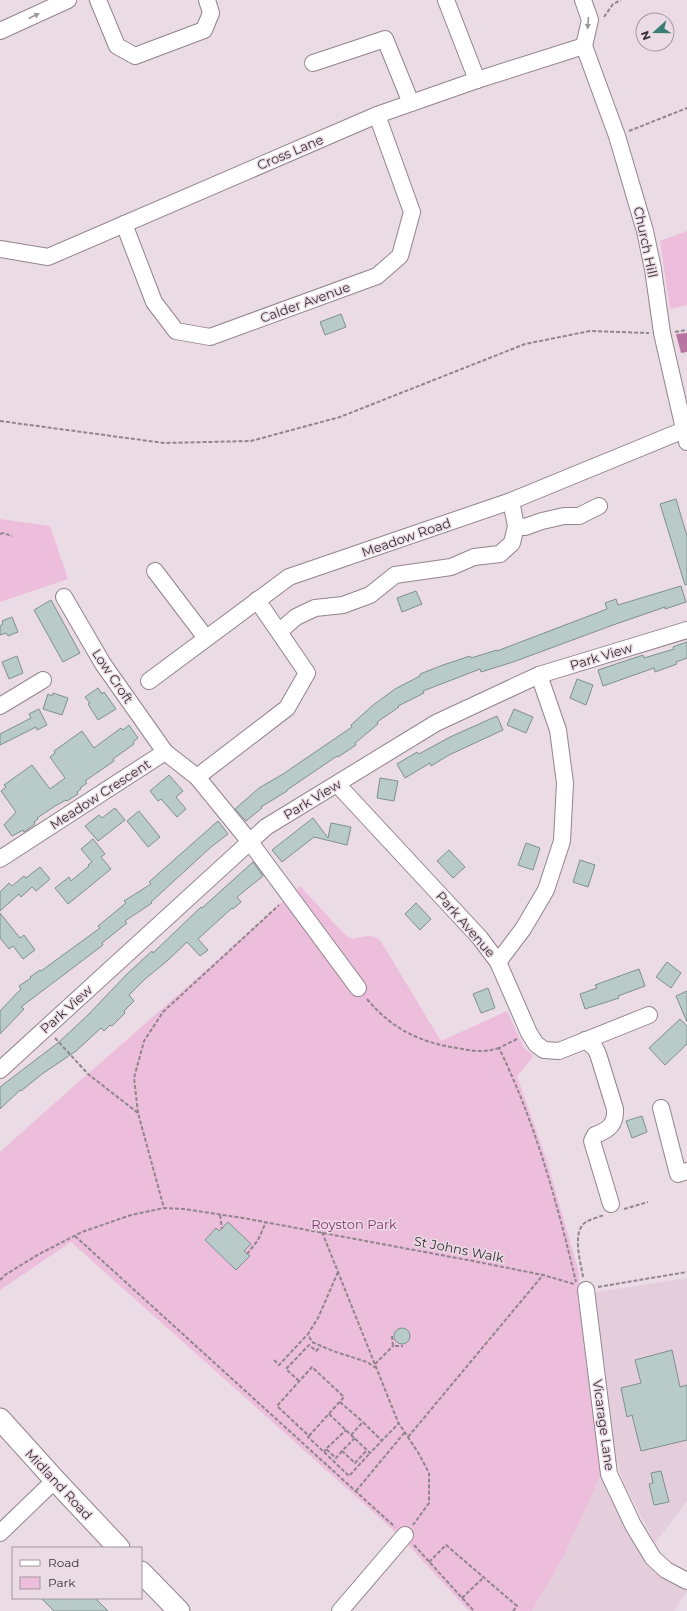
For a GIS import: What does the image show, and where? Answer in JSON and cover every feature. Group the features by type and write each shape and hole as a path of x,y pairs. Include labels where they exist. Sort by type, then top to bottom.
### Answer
{"main road":[{"name":"Midland Road","path":"0,1419 54,1480 118,1547"},
{"path":"142,1573 171,1608"}],"street":[{"path":"0,31 68,0"},
{"path":"98,0 117,46 135,56 204,30 212,13 207,0"},
{"path":"446,0 477,80"},
{"path":"583,0 590,20 584,46"},
{"path":"313,63 385,39 411,103"},
{"name":"Cross Lane","path":"0,249 48,257 377,115 477,80 584,46"},
{"name":"Church Hill","path":"584,46 617,136 645,231 653,269 662,333 685,436"},
{"name":"Calder Avenue","path":"124,224 154,302 176,330 203,336 210,337 377,276 400,256 412,212 377,115"},
{"name":"Meadow Road","path":"149,682 289,577 511,501 685,436"},
{"path":"280,631 296,617 315,608 343,605 370,595 395,576 451,567 474,557 500,554 512,543 516,526 511,501"},
{"path":"516,526 525,527 564,516 579,516 599,506"},
{"path":"155,571 206,638"},
{"name":"Low Croft","path":"64,597 103,664 165,752"},
{"path":"197,777 287,708 307,673 280,631 257,600"},
{"name":"Park View","path":"0,1070 266,827 436,723 539,675 687,630"},
{"path":"498,962 523,929 546,890 562,841 565,783 558,730 539,675"},
{"path":"2,700 43,680"},
{"name":"Meadow Crescent","path":"0,859 165,752 197,777 290,894 358,988"},
{"name":"Park Avenue","path":"337,784 480,938 498,962 529,1033 536,1044 544,1050 559,1051 649,1015"},
{"path":"585,1040 595,1048 598,1054 615,1109 616,1117 613,1124 606,1131 595,1135 592,1141 613,1210"},
{"path":"661,1108 678,1174 687,1171"},
{"name":"Vicarage Lane","path":"586,1290 609,1474 618,1482 633,1524 653,1558 666,1570 687,1581"},
{"path":"0,1533 54,1480"},
{"path":"340,1611 405,1536"}],"path":[{"path":"617,136 687,108"},
{"path":"0,420 164,443 251,441 340,417 525,344 590,331 662,333 687,330"},
{"path":"0,534 3,532 12,536"},
{"path":"164,1208 138,1113 134,1078 144,1041 163,1012 290,894"},
{"path":"358,988 388,1021 411,1035 434,1044 479,1052 490,1051 529,1033"},
{"path":"46,1028 88,1074 138,1113"},
{"name":"St Johns Walk","path":"0,1280 5,1275 39,1254 75,1236 131,1215 164,1208 184,1209 322,1232 543,1275 576,1285 556,1203 539,1145 513,1076 499,1048"},
{"path":"648,1202 613,1210 585,1222 579,1232 578,1246 586,1290 687,1272"},
{"path":"220,1215 222,1229"},
{"path":"247,1254 258,1240 266,1222"},
{"path":"322,1232 399,1423 419,1454 429,1473 429,1503 405,1536"},
{"path":"75,1236 405,1536 474,1611"},
{"path":"274,1360 279,1365 308,1334 318,1318 338,1271"},
{"path":"407,1437 543,1275"},
{"path":"308,1334 312,1342 367,1362 377,1369"},
{"path":"392,1336 393,1346"},
{"path":"299,1382 286,1369 309,1345 316,1351 321,1346"},
{"path":"375,1364 393,1346 403,1346"},
{"path":"309,1436 344,1397 312,1367 277,1406 349,1476 399,1423"},
{"path":"340,1402 382,1441"},
{"path":"329,1414 370,1453"},
{"path":"351,1435 362,1422"},
{"path":"324,1452 346,1430"},
{"path":"356,1491 405,1432"},
{"path":"326,1449 336,1458 355,1438"},
{"path":"355,1463 367,1450"},
{"path":"342,1451 358,1467"},
{"path":"429,1562 446,1545 517,1606 513,1611"},
{"path":"462,1598 484,1577"}],"shaded area":[{"path":"687,333 687,352 681,353 676,334"},
{"path":"687,1278 687,1501 655,1543 623,1481 616,1457 604,1360 591,1293"},
{"path":"601,1475 607,1491 647,1565 660,1576 687,1591 674,1611 532,1611 562,1560"}],"green space":[{"path":"687,231 687,305 670,309 660,241"},
{"path":"0,519 50,526 68,579 0,602"},
{"name":"Royston Park","path":"300,886 345,935 353,939 370,936 380,940 441,1041 507,1011 524,1048 532,1054 532,1058 517,1076 546,1158 578,1269 601,1475 562,1560 532,1611 469,1611 400,1536 71,1242 0,1290 0,1152"}],"building":[{"path":"341,314 346,327 325,335 320,322"},
{"path":"676,499 687,536 687,584 685,585 660,504"},
{"path":"681,586 686,602 665,609 665,607 613,625 513,662 481,672 480,669 423,691 424,693 398,706 399,707 377,722 378,724 355,743 356,745 261,807 262,808 246,821 235,809 259,788 283,774 352,727 351,725 372,706 395,689 420,676 420,674 470,656 471,658 497,651 607,609 605,603 616,599 618,605"},
{"path":"416,591 422,604 402,612 397,598"},
{"path":"51,600 80,653 63,662 34,610"},
{"path":"12,617 18,632 8,636 6,633 0,635 0,626 3,624 2,621"},
{"path":"687,642 687,658 676,662 677,664 655,672 654,668 603,686 598,670 643,655 644,658 674,649 673,647"},
{"path":"17,656 23,673 9,679 2,662"},
{"path":"577,679 593,685 586,705 570,698"},
{"path":"98,688 102,694 104,692 116,709 98,720 88,704 90,703 85,697"},
{"path":"53,693 68,698 62,715 43,709 48,694 52,696"},
{"path":"39,709 47,725 37,730 36,727 0,745 0,734 31,718 29,714"},
{"path":"514,709 533,717 526,733 507,725"},
{"path":"497,716 503,730 449,755 431,766 430,763 405,778 397,764 417,752 419,754 450,737"},
{"path":"129,725 138,738 133,742 134,744 113,759 114,761 85,781 87,783 80,788 81,789 77,792 78,794 55,806 37,818 38,819 34,822 35,824 24,832 23,830 12,836 4,825 16,812 1,791 6,787 4,785 32,765 50,789 65,778 50,757 55,753 54,751 82,731 94,748 121,728 123,730"},
{"path":"169,775 183,791 176,797 186,809 177,817 161,799 158,801 150,791"},
{"path":"380,778 398,781 394,801 377,798"},
{"path":"115,808 125,820 98,841 85,826 99,815 102,818"},
{"path":"139,811 160,837 148,847 127,821"},
{"path":"313,818 328,838 331,823 351,827 347,845 314,837 282,862 272,850"},
{"path":"218,821 228,834 211,847 151,902 152,903 125,921 127,923 102,943 103,945 21,1007 24,1009 0,1034 0,1011 21,989 19,986 100,928 98,926 126,903 124,901 151,884 149,882"},
{"path":"93,839 105,854 101,857 111,869 68,904 55,888 69,877 71,881 89,866 88,865 92,862 81,849"},
{"path":"526,843 540,848 533,870 518,865"},
{"path":"449,850 465,867 453,878 437,861"},
{"path":"580,860 595,865 588,887 573,882"},
{"path":"253,862 263,876 237,897 241,902 233,909 232,908 198,939 208,950 200,956 187,942 129,995 134,1001 112,1026 110,1025 104,1031 101,1028 76,1051 42,1074 21,1091 20,1090 0,1109 0,1087 59,1042 88,1015 127,974 152,951 153,953 201,907 202,908"},
{"path":"40,867 50,879 36,891 32,887 21,897 19,894 0,911 0,892 9,883 12,886 24,876 26,878"},
{"path":"416,903 431,919 420,930 405,914"},
{"path":"0,913 20,938 24,935 35,950 23,959 13,946 9,949 0,938"},
{"path":"667,962 681,973 671,988 656,977"},
{"path":"639,969 645,986 618,996 619,998 585,1009 580,994 597,988 595,985"},
{"path":"488,988 495,1008 481,1013 473,994"},
{"path":"687,991 687,1022 676,996"},
{"path":"680,1019 687,1026 687,1044 665,1065 649,1048"},
{"path":"642,1116 647,1132 632,1138 626,1121"},
{"path":"228,1222 251,1244 244,1251 250,1256 236,1270 205,1240 216,1228 219,1231"},
{"path":"402,1328 408,1330 410,1336 408,1342 402,1344 396,1342 394,1336 396,1330"},
{"path":"672,1350 680,1387 687,1385 687,1440 641,1451 632,1415 627,1417 621,1388 641,1383 635,1360"},
{"path":"661,1471 669,1502 654,1505 649,1484 653,1483 651,1473"},
{"path":"42,1599 96,1599 108,1611 54,1611"}]}
